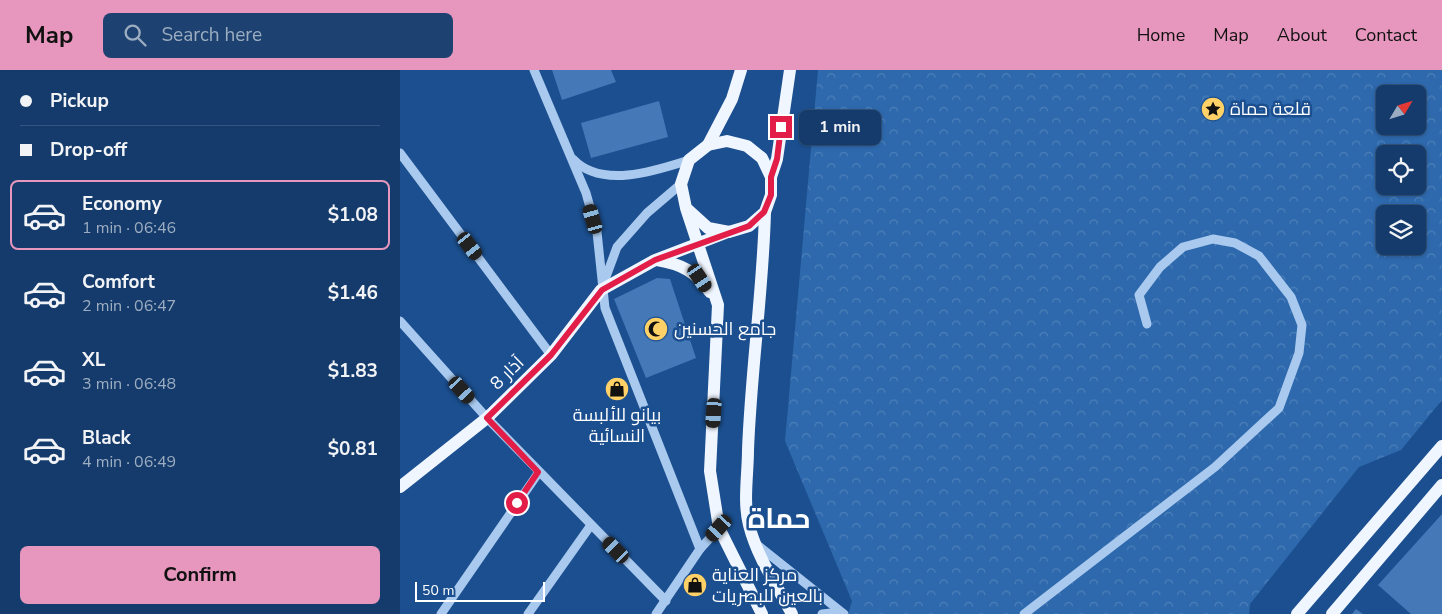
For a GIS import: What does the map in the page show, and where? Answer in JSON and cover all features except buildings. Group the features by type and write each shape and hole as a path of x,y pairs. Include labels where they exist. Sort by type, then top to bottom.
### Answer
{"main road":[{"path":"741,70 732,99 708,145 689,160 681,184 686,208 718,305 710,471 719,528 762,614"},
{"path":"790,70 777,159 771,177 771,195 764,212 764,256 749,421 747,499 748,524 754,542 792,614"},
{"path":"708,145 727,141 747,146 762,158 771,177"},
{"path":"686,208 704,226 729,232"},
{"path":"602,290 655,260 749,226 764,212"},
{"path":"655,260 672,262 690,269 700,278 718,305"},
{"name":"8 آذار","path":"400,487 487,418 551,355 602,290"},
{"path":"1296,614 1442,446"},
{"path":"1332,614 1442,485"}],"street":[{"path":"534,70 586,194 597,232 605,308 700,549"},
{"path":"567,151 581,167 596,174 650,172 689,160"},
{"path":"400,153 551,355"},
{"path":"602,290 616,247 647,213 681,184"},
{"path":"1024,614 1215,467 1279,408 1299,353 1302,326 1291,297 1259,256 1236,243 1213,238 1183,247 1160,266 1139,295 1147,324"},
{"path":"400,320 538,472 666,601"},
{"path":"441,614 538,472"},
{"path":"528,614 591,525"},
{"path":"656,614 700,549 719,528"},
{"path":"754,542 842,613"},
{"path":"822,614 842,613"}],"green space":[{"path":"818,70 1442,70 1442,400 1401,450 1359,467 1250,604 1249,614 848,614 852,601 785,441"}],"place":[{"name":"قلعة حماة","path":"1213,109"},
{"name":"جامع الحسنين","path":"656,329"},
{"name":"بيانو للألبسة النسائية","path":"617,389"},
{"name":"مركز العناية بالعين للبصريات","path":"695,585"}],"district":[{"name":"حماة","path":"779,519"}],"route":[{"path":"517,503 538,472 487,418 551,355 602,290 655,260 749,226 764,212 771,195 771,177 777,159 781,127"}]}
